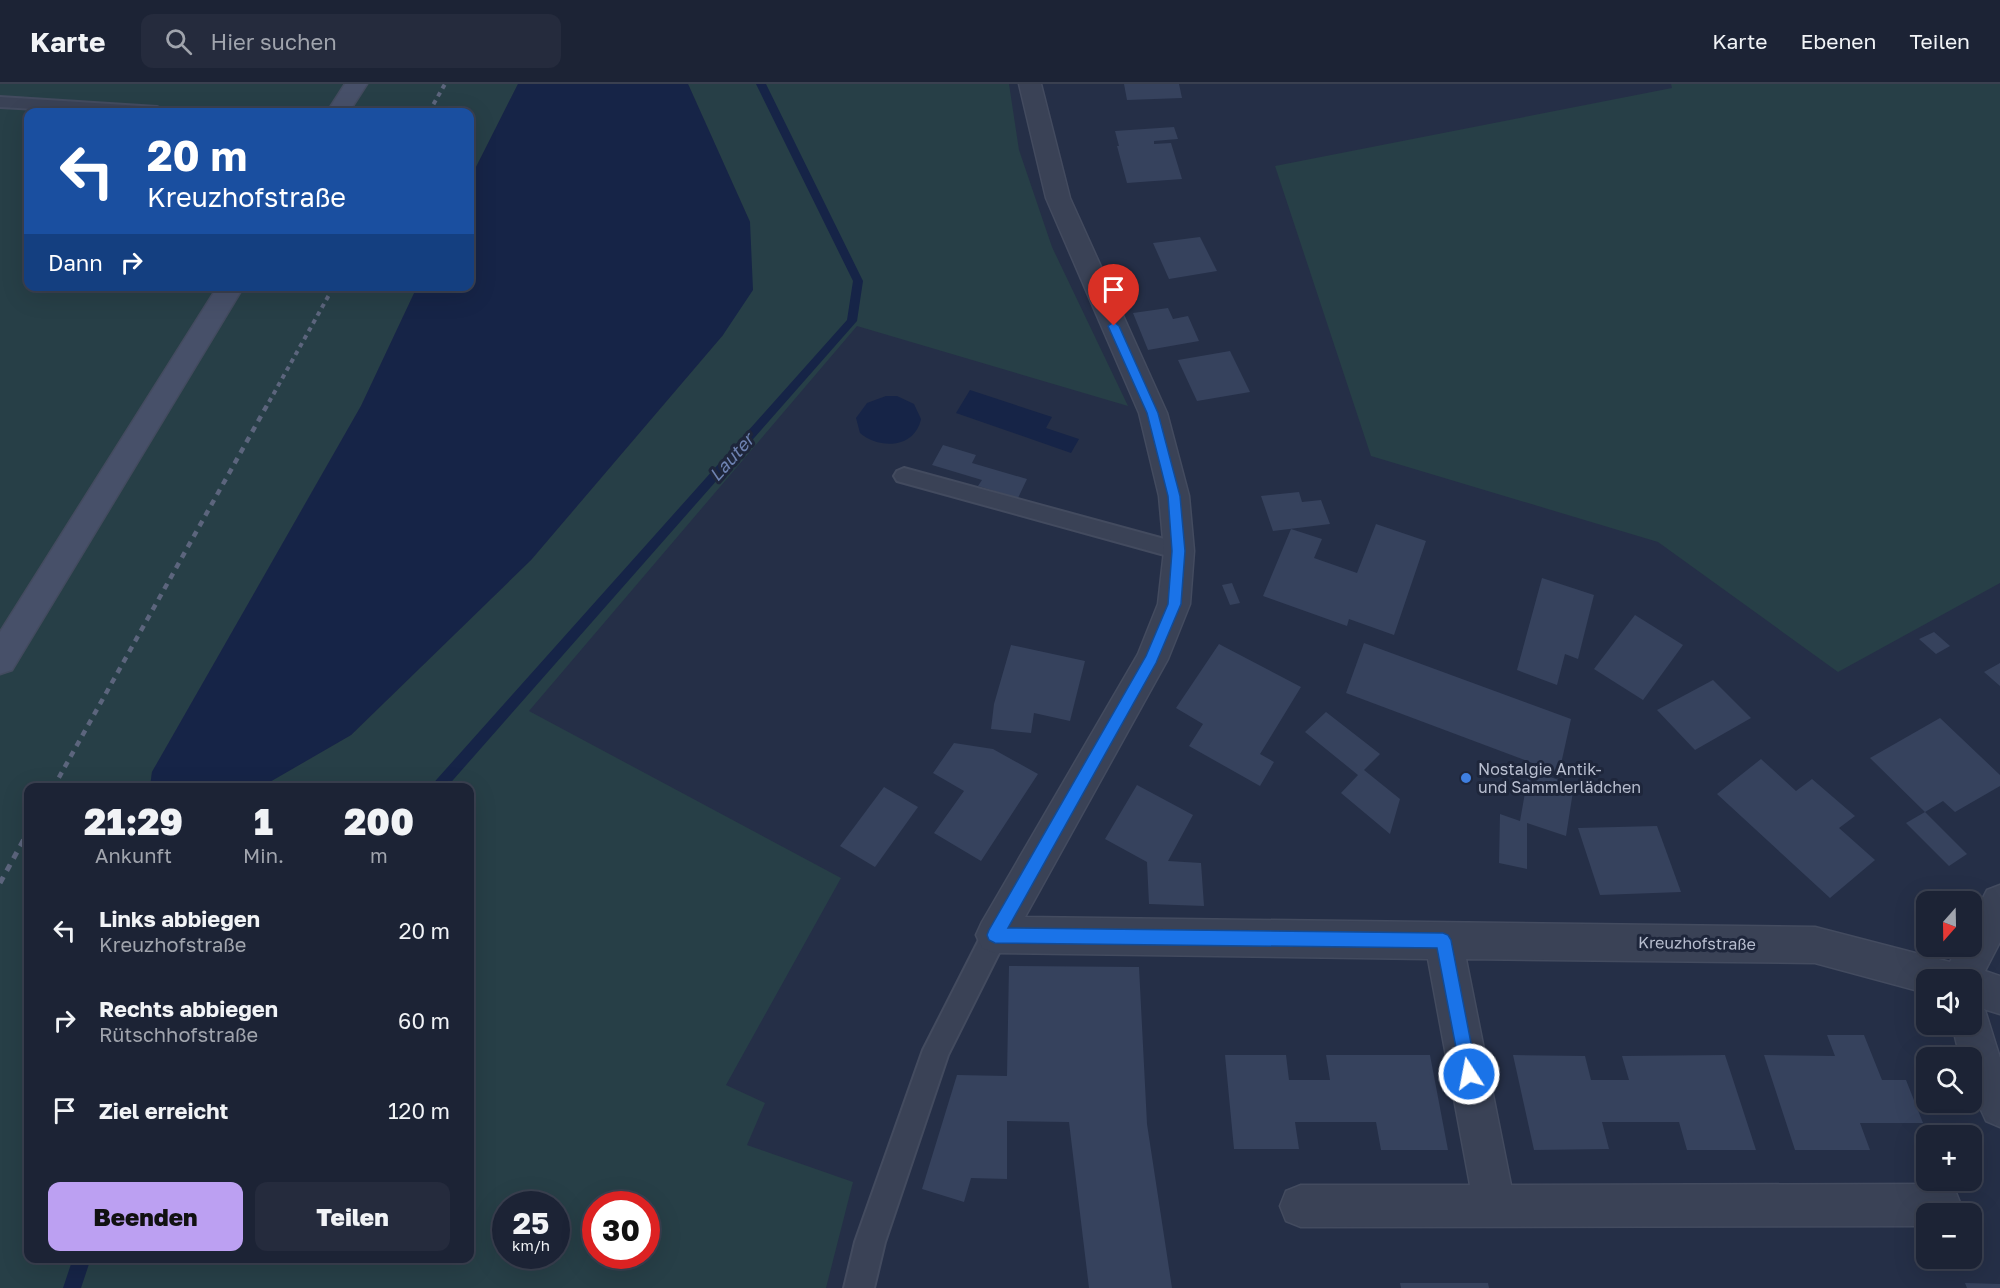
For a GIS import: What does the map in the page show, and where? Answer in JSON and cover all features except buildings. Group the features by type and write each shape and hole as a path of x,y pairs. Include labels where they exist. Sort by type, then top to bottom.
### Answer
{"street":[{"path":"341,108 356,84"},
{"path":"995,935 1152,659 1174,604 1179,551 1174,496 1153,413 1058,198 1030,84"},
{"path":"0,660 228,291"},
{"path":"1967,969 2000,903"},
{"name":"Kreuzhofstraße","path":"995,935 1815,945 1916,972"},
{"path":"1443,940 1496,1207"},
{"path":"1982,989 2000,995"},
{"path":"1974,1035 1984,1072 2000,1107"},
{"path":"1301,1206 1916,1205"}],"lane":[{"path":"0,102 94,108"},
{"path":"904,476 1179,551"},
{"path":"859,1288 870,1242 936,1050 995,935"}],"shaded area":[{"path":"0,84 518,84 474,171 474,108 24,108 24,291 415,291 361,406 152,772 151,783 24,783 24,1263 474,1263 474,783 268,783 351,735 531,560 723,335 750,222 688,84 1009,84 1019,150 1052,247 1128,406 857,326 529,711 841,878 726,1085 765,1103 747,1145 853,1182 826,1288 0,1288"},
{"path":"1671,84 2000,84 2000,583 1838,672 1658,542 1371,456 1275,166 1672,88"}],"water":[{"path":"518,84 688,84 750,222 753,290 723,335 531,560 351,735 268,783 151,783 152,772 361,406 415,291 474,291 474,171"},
{"path":"970,390 1052,417 1046,428 1079,439 1071,453 956,413"},
{"path":"886,396 897,396 914,404 921,419 912,436 904,441 887,444 877,442 860,433 856,418 867,403"}],"waterway":[{"name":"Lauter","path":"440,783 852,321 858,281 761,84"},
{"name":"Lauter","path":"72,1288 80,1263"}],"railway":[{"path":"431,108 445,84"},
{"path":"269,402 331,291"},
{"path":"56,783 270,400"},
{"path":"0,883 24,839"}],"place":[{"name":"Nostalgie Antik- und Sammlerlädchen","path":"1466,778"}],"route":[{"path":"1114,326 1153,413 1174,496 1179,551 1174,604 1152,659 995,935 1443,940 1469,1074"}]}
